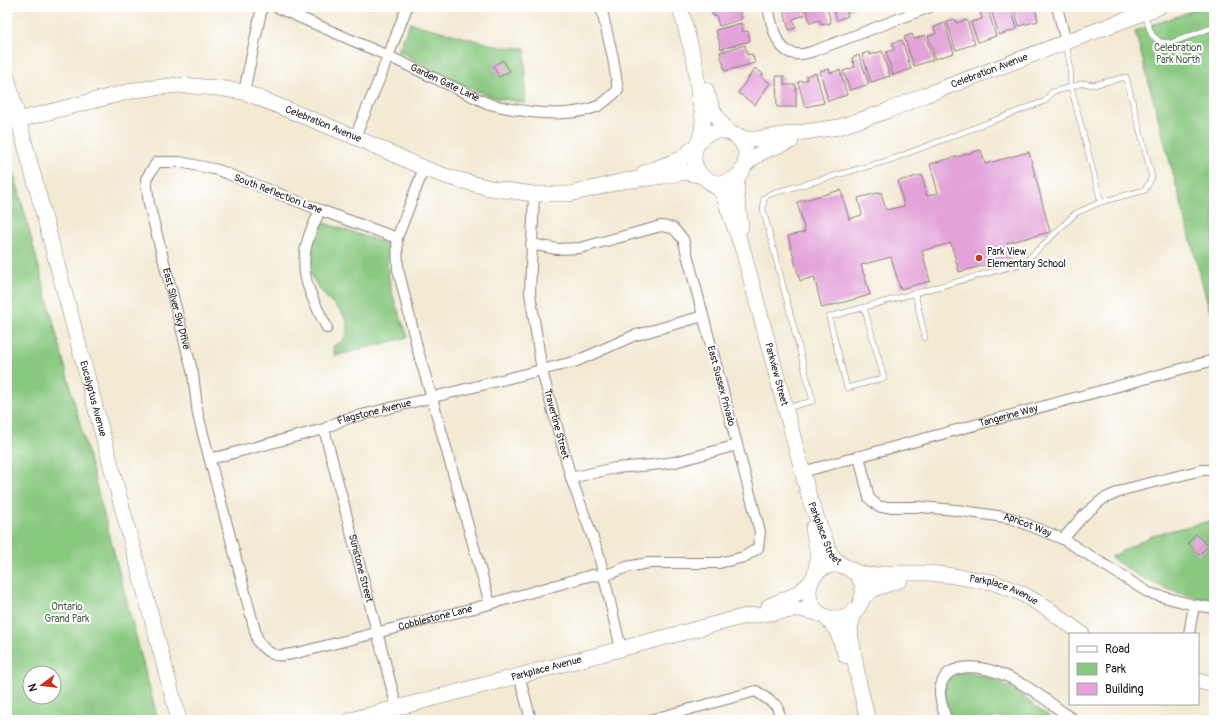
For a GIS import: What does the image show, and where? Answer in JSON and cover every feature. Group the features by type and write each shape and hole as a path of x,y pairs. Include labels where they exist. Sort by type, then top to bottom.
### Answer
{"street":[{"path":"244,92 262,7"},
{"name":"Garden Gate Lane","path":"276,7 388,56 489,104 535,113 572,113 597,107 618,90 613,58 601,7"},
{"path":"355,137 407,7"},
{"path":"680,7 695,63 703,119 702,130 694,154 694,162 697,170 705,179 720,184 733,180 742,171 746,158 746,151 739,139 719,121 712,108 709,96 695,63"},
{"path":"768,7 775,36 781,46 789,52 800,55 930,7"},
{"path":"1057,7 1066,42"},
{"name":"Celebration Avenue","path":"731,133 747,139 756,139 839,127 887,111 925,95 1159,7"},
{"name":"Eucalyptus Avenue","path":"7,77 179,720"},
{"name":"Celebration Avenue","path":"18,120 135,90 178,85 218,88 244,92 355,137 424,168 490,188 534,194 570,194 624,181 685,172 705,179"},
{"name":"Celebration Avenue","path":"742,171 759,153 818,130"},
{"path":"698,143 705,135 712,132 720,131 731,133"},
{"name":"Celebration Avenue","path":"624,181 681,159 698,143"},
{"name":"South Reflection Lane","path":"157,162 180,162 218,170 397,238"},
{"name":"East Silver Sky Drive","path":"157,162 146,179 149,204 193,374 198,415 209,458 258,642 267,652"},
{"path":"424,168 397,238 398,269 418,351 490,604"},
{"name":"Parkview Street","path":"742,171 737,196 743,250"},
{"name":"Parkview Street","path":"705,179 719,189 723,195 743,250 810,500"},
{"name":"Travertine Street","path":"534,194 530,293 542,371 571,478 599,555 621,649"},
{"path":"320,210 308,239 303,265 308,288 327,328"},
{"name":"East Sussex Privado","path":"531,244 557,249 580,248 661,226 673,228 683,239 760,532 758,548"},
{"name":"Flagstone Avenue","path":"209,458 218,457 324,429 342,420 577,361 633,336 703,316"},
{"name":"Tangerine Way","path":"802,472 1214,360"},
{"name":"Sunstone Street","path":"324,429 397,708"},
{"path":"571,478 615,468 675,462 737,445"},
{"name":"Apricot Way","path":"859,456 869,498 879,507 920,507 956,510 1011,518 1063,539 1149,593 1194,605 1214,608"},
{"path":"1063,539 1084,515 1103,499 1126,489 1202,470 1214,470"},
{"name":"Parkplace Street","path":"810,500 830,552 835,559 849,569"},
{"name":"Parkplace Street","path":"810,500 818,557 813,578"},
{"name":"Cobblestone Lane","path":"267,652 280,656 297,653 490,604 592,576 604,576 627,567 648,563 719,563 744,557 758,548"},
{"path":"859,684 834,626 824,615 815,609 809,596 809,589 813,578 821,569 829,566 837,565 849,569 858,577 861,584 862,592 850,629 859,684 868,720"},
{"name":"Parkplace Avenue","path":"849,569 870,576 891,573 928,573 947,574 992,582 1021,593 1042,605 1081,633"},
{"name":"Parkplace Avenue","path":"858,605 874,589 916,574"},
{"name":"Parkplace Avenue","path":"742,617 794,596 801,592 813,578"},
{"path":"824,615 834,618 848,616 858,605"},
{"path":"1189,633 1194,605"},
{"name":"Parkplace Avenue","path":"351,720 742,617 799,609 824,615"},
{"path":"946,720 941,700 940,690 942,681 947,674 964,667 988,670 1023,684 1075,720"},
{"path":"519,675 531,720"},
{"path":"1199,681 1214,685"},
{"path":"650,720 756,691 777,706 780,720"}],"lane":[{"path":"1143,13 1152,35 1160,42 1171,43 1214,27"},
{"path":"1066,42 1070,64 1071,86 1101,202"},
{"path":"786,408 813,401 763,209 764,198 770,194 890,160 1045,101 1052,92 1083,83 1093,85 1126,77 1152,177 1145,190 1101,202 1076,213 1024,263 864,307 829,317 847,388 884,378 864,307"},
{"path":"915,293 926,338"}],"green space":[{"name":"Celebration Park North","path":"1203,7 1214,7 1214,311 1210,312 1135,31"},
{"path":"410,23 501,47 525,48 525,103 492,97 465,86 398,51"},
{"name":"Ontario Grand Park","path":"7,146 158,720 7,720"},
{"path":"324,223 388,244 389,281 408,337 335,356 333,346 338,344 344,338 347,330 346,321 342,313 325,296 317,285 313,279 309,266 311,250"},
{"path":"1214,520 1214,558 1210,571 1214,572 1214,601 1185,595 1159,586 1123,566 1111,557 1153,535"},
{"path":"966,672 994,679 1004,684 1018,692 1054,720 1002,720 1000,717 988,720 951,720 944,692 944,683 954,675"}],"building":[{"path":"742,7 743,10 739,10 742,19 719,26 716,15 713,16 711,8"},
{"path":"783,7 803,7 805,15 793,19 796,28 789,30"},
{"path":"806,7 827,7 831,23 821,25 820,20 810,23"},
{"path":"833,7 854,7 854,9 847,12 848,16 837,20"},
{"path":"987,7 996,36 978,42 971,22 982,19 979,9"},
{"path":"990,7 1000,7 1001,9 1011,7 1017,29 999,35"},
{"path":"1014,7 1035,7 1038,21 1019,26"},
{"path":"955,19 956,23 967,20 975,44 956,50 947,22"},
{"path":"741,23 743,32 748,31 750,41 721,49 716,30"},
{"path":"945,23 954,53 935,59 928,36 936,34 934,27"},
{"path":"912,34 914,39 925,35 933,60 914,66 904,37"},
{"path":"902,40 911,69 893,75 886,52 894,50 892,43"},
{"path":"745,45 747,55 752,54 755,63 725,71 720,52"},
{"path":"882,51 890,76 871,82 862,54 869,52 870,55"},
{"path":"859,55 869,84 850,90 843,71 855,67 852,58"},
{"path":"503,60 510,71 499,77 493,66"},
{"path":"755,68 763,74 761,77 770,83 755,105 738,93"},
{"path":"829,69 830,73 840,70 847,95 828,101 820,71"},
{"path":"816,73 824,103 805,107 798,82 807,80 806,76"},
{"path":"776,76 784,76 784,85 796,85 796,107 777,107"},
{"path":"981,150 985,164 1029,152 1050,232 1007,243 1011,258 959,272 951,243 922,251 930,281 900,289 891,257 861,265 870,295 822,308 814,277 800,281 788,236 805,232 797,202 841,190 849,219 862,215 858,198 881,192 886,210 904,206 898,181 922,175 927,196 938,193 930,164"},
{"path":"1196,534 1208,546 1199,555 1188,543"}],"place":[{"name":"Park View Elementary School","path":"979,258"}]}
